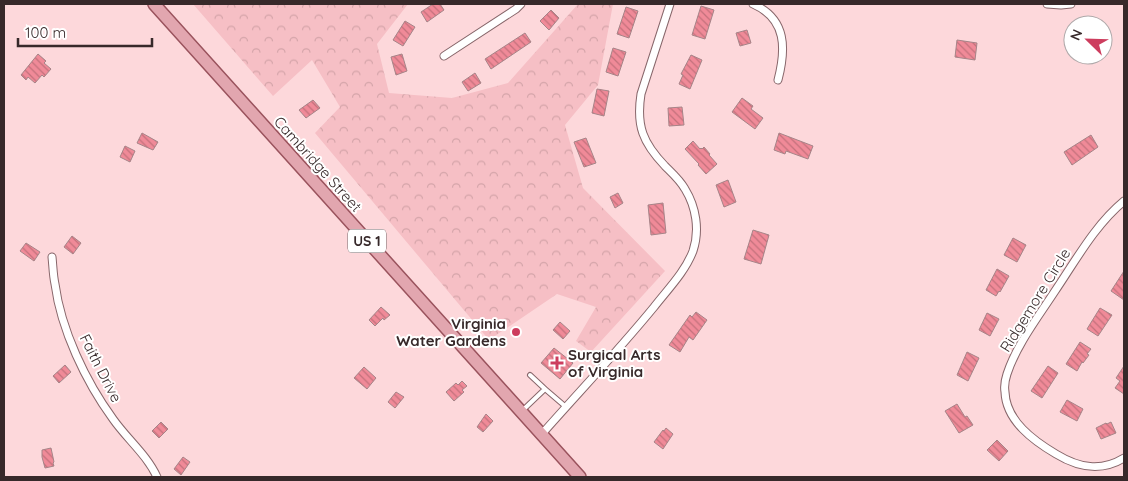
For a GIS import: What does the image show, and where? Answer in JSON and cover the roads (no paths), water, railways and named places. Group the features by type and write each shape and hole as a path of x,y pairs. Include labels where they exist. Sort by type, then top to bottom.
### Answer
{"main road":[{"name":"Cambridge Street","path":"154,4 580,477"}],"street":[{"path":"444,56 522,4"},
{"path":"541,435 642,321 682,271 693,249 696,224 690,197 680,181 653,153 644,137 640,119 639,106 641,94 670,4"},
{"path":"753,4 768,13 780,29 783,52 778,80"},
{"path":"1047,4 1072,4"},
{"name":"Ridgemore Circle","path":"1124,201 1104,220 1028,332 1007,373 1005,394 1015,420 1034,439 1064,459 1088,467 1098,467 1110,465 1124,458"},
{"name":"Faith Drive","path":"52,257 59,306 75,351 91,384 114,421 150,465 157,477"}],"lane":[{"path":"530,375 566,408"},
{"path":"521,411 545,389"}],"place":[{"name":"Virginia Water Gardens","path":"516,332"},
{"name":"Surgical Arts of Virginia","path":"557,363"}]}
